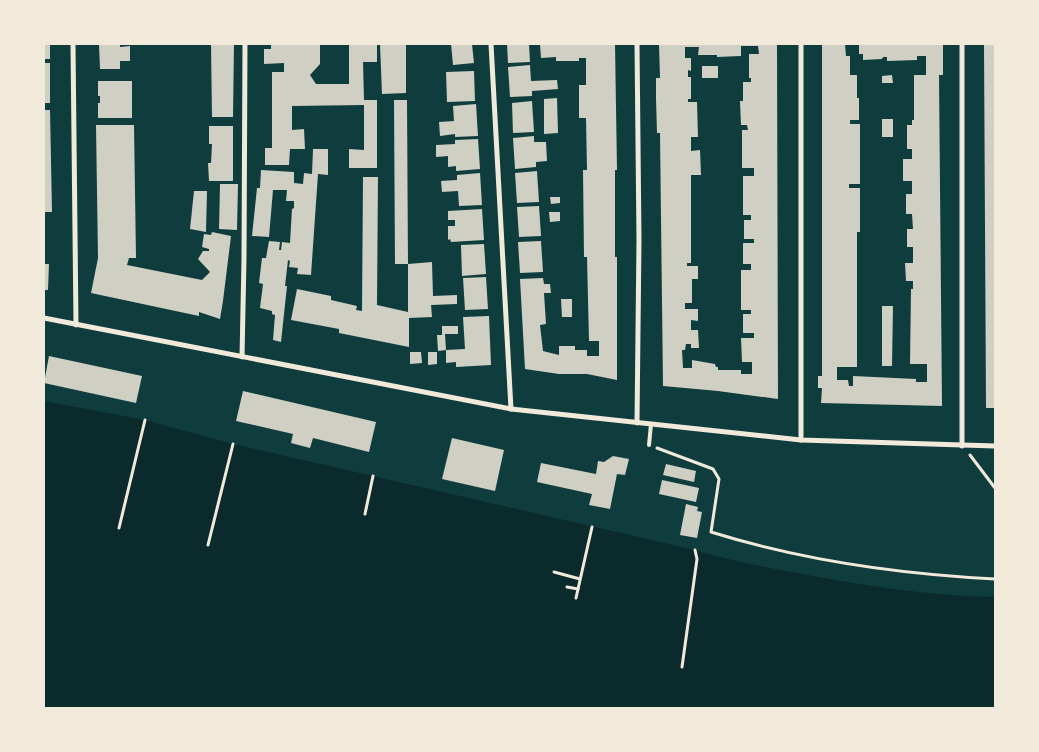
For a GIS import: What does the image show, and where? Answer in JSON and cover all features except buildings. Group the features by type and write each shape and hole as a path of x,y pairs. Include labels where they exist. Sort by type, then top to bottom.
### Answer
{"street":[{"path":"73,44 76,325"},
{"path":"242,357 245,44"},
{"path":"491,44 511,409"},
{"path":"637,423 639,240 638,44"},
{"path":"800,440 801,44"},
{"path":"962,44 962,446"},
{"path":"44,318 511,409 800,440 995,446"}],"lane":[{"path":"649,445 651,424"}],"path":[{"path":"119,528 145,420"},
{"path":"208,545 233,444"},
{"path":"649,445 713,469 719,479 711,532 753,545 819,559 904,573 995,579"},
{"path":"962,446 995,488"},
{"path":"364,514 373,476"},
{"path":"576,598 592,527"},
{"path":"682,667 697,559 695,550"},
{"path":"554,572 580,579"},
{"path":"567,587 578,589"}],"water":[{"path":"44,401 145,420 233,444 755,565 893,589 995,597 995,708 44,708"}]}
